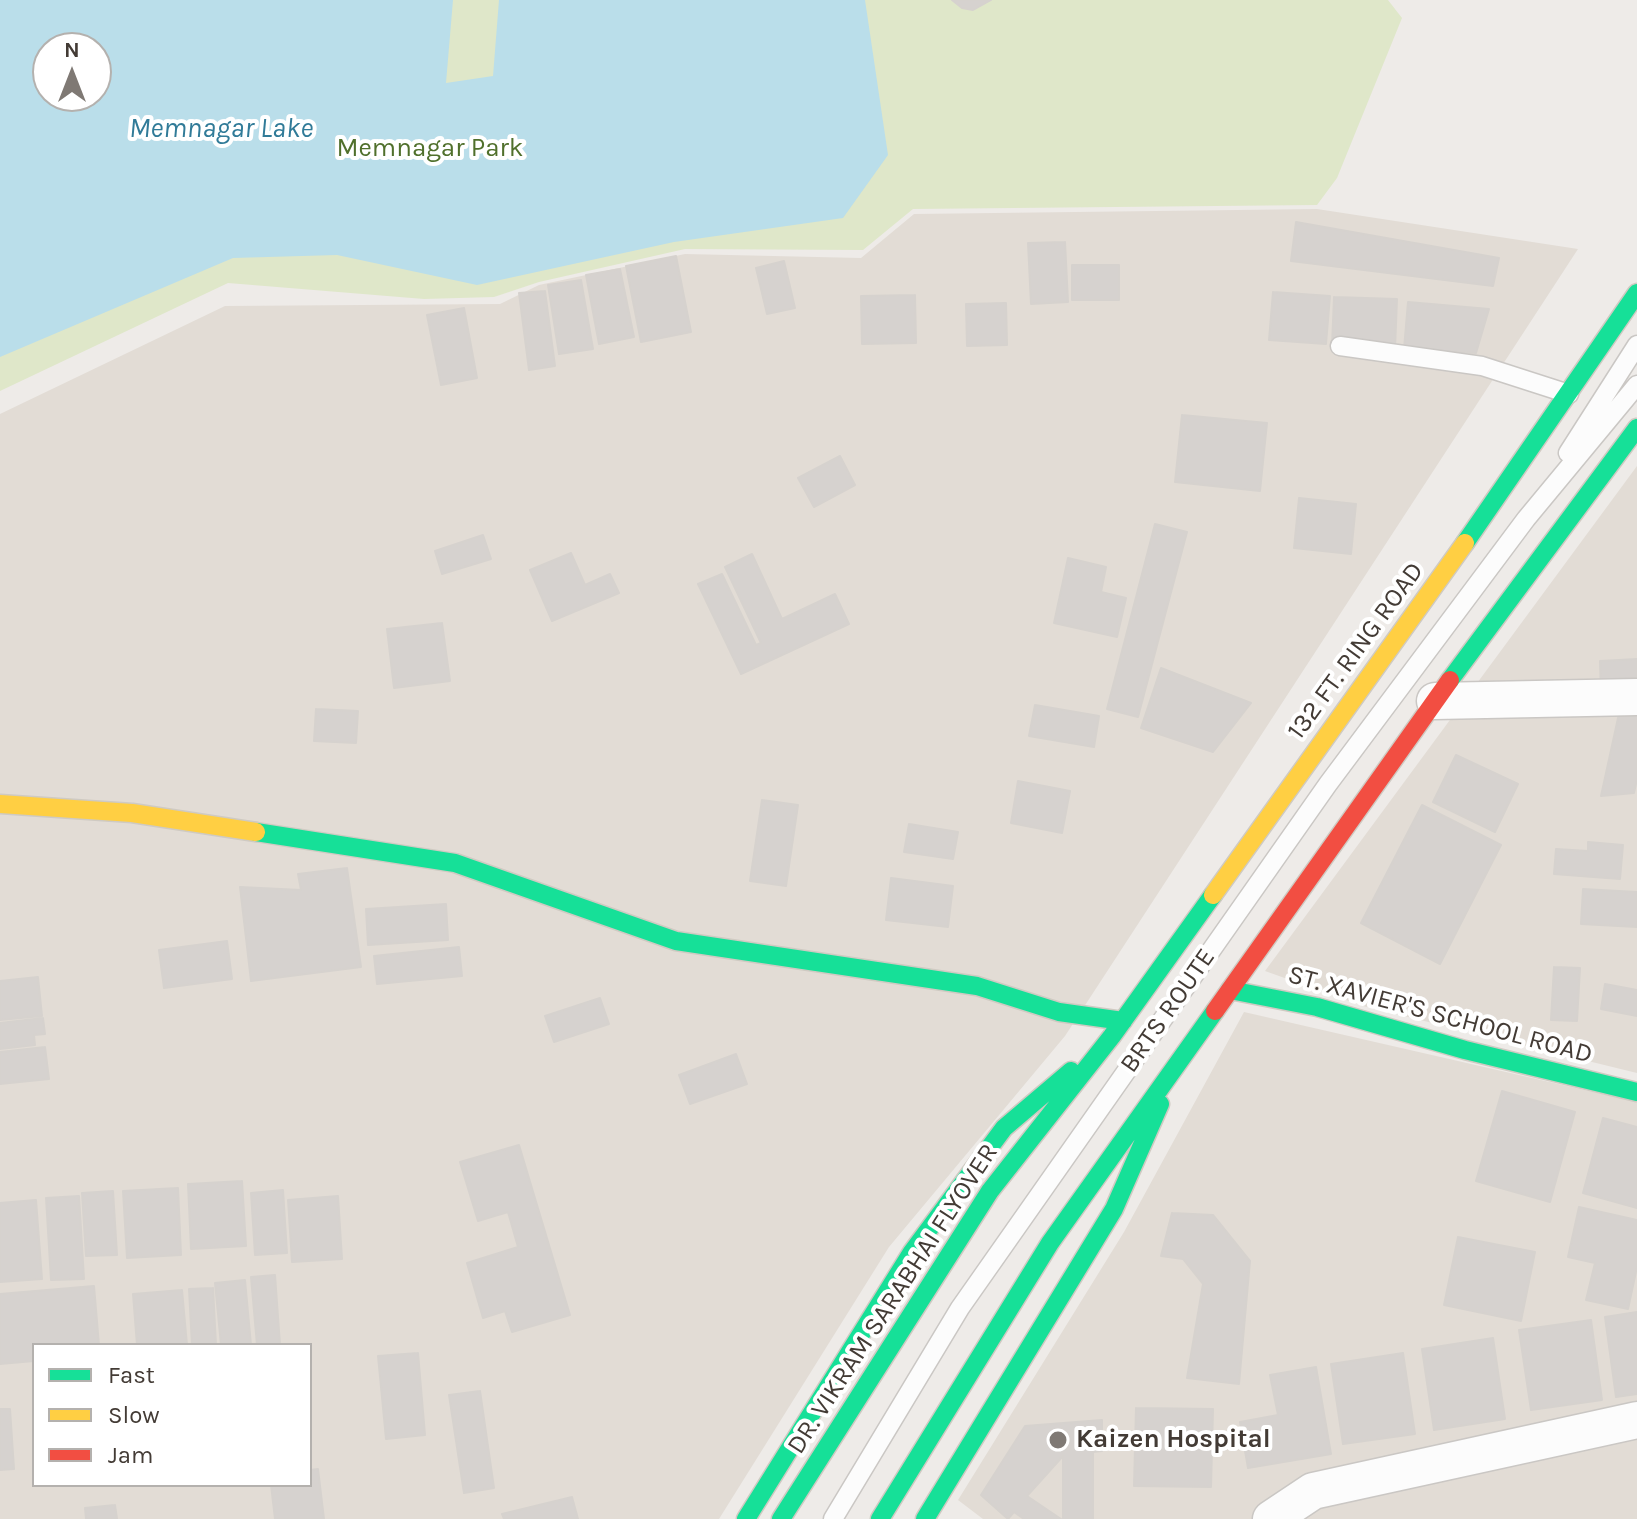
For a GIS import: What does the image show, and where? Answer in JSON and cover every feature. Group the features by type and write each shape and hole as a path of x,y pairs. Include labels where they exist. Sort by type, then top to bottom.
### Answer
{"main road":[{"name":"132 FT. RING ROAD","path":"1117,1028 1569,394 1637,293"},
{"path":"880,1519 1050,1243 1435,701 1637,428"},
{"path":"0,804 132,813 455,863 676,941 977,986 1117,1028"},
{"name":"ST. XAVIER'S SCHOOL ROAD","path":"1230,990 1317,1007 1465,1050 1637,1092"},
{"path":"746,1519 912,1252 1004,1128 1117,1028"},
{"name":"DR. VIKRAM SARABHAI FLYOVER","path":"781,1519 990,1191 1117,1028"},
{"path":"930,1517 1114,1209 1179,1062"}],"street":[{"path":"1435,701 1637,697"},
{"path":"1271,1519 1313,1491 1637,1420"}],"lane":[{"path":"1526,519 1637,345"},
{"path":"1340,346 1482,366 1569,394"},
{"path":"1526,519 1637,385"},
{"name":"BRTS ROUTE","path":"833,1519 969,1295 1328,784 1526,519"}],"shaded area":[{"path":"1317,209 1578,249 1065,1036 889,1247 719,1519 0,1519 0,414 225,306 500,304 539,285 685,254 861,258 914,214"},
{"path":"1637,466 1637,1073 1363,1006 1265,971"},
{"path":"1244,1012 1637,1102 1637,1519 983,1519 958,1500 1124,1232"}],"green space":[{"name":"Memnagar Lake","path":"0,0 1388,0 1402,18 1337,178 1317,205 913,209 863,250 685,249 539,282 494,297 424,299 228,283 0,391"}],"water":[{"name":"Memnagar Lake","path":"0,0 453,0 446,83 493,76 499,0 865,0 888,155 843,218 674,242 477,285 337,255 233,258 0,357"}],"building":[{"path":"952,0 991,0 973,10 962,8"},
{"path":"1296,222 1499,258 1493,286 1291,261"},
{"path":"1065,242 1068,302 1031,304 1028,243"},
{"path":"676,256 691,332 641,342 626,266"},
{"path":"784,261 795,308 767,314 756,268"},
{"path":"1072,265 1119,265 1119,300 1072,300"},
{"path":"620,269 634,337 599,344 586,275"},
{"path":"581,280 593,349 559,354 548,285"},
{"path":"545,291 555,366 529,370 519,293"},
{"path":"1273,292 1330,296 1326,344 1269,340"},
{"path":"915,295 916,343 862,344 861,296"},
{"path":"1334,297 1397,299 1395,349 1332,346"},
{"path":"1408,302 1489,309 1476,353 1404,349"},
{"path":"1006,303 1007,345 967,346 966,304"},
{"path":"464,308 477,378 441,385 427,315"},
{"path":"1182,415 1267,423 1260,491 1175,482"},
{"path":"840,456 855,485 814,507 798,478"},
{"path":"1299,498 1356,504 1351,554 1294,548"},
{"path":"1155,524 1187,532 1138,717 1107,709"},
{"path":"483,535 491,559 442,574 435,551"},
{"path":"571,553 585,585 610,574 619,593 552,621 530,570"},
{"path":"752,554 782,619 835,594 849,624 741,674 698,584 722,574 756,645 761,643 725,567"},
{"path":"1068,558 1106,567 1101,592 1126,598 1117,637 1054,623"},
{"path":"442,623 450,681 394,688 387,629"},
{"path":"1637,659 1637,692 1601,694 1600,661"},
{"path":"1161,668 1251,703 1213,752 1141,728"},
{"path":"1035,705 1099,716 1094,747 1029,736"},
{"path":"316,709 358,711 356,743 314,741"},
{"path":"1620,709 1637,709 1637,779 1634,793 1601,796"},
{"path":"1456,755 1518,784 1495,832 1433,802"},
{"path":"1018,781 1070,791 1062,833 1011,823"},
{"path":"762,800 798,805 786,886 750,881"},
{"path":"1422,805 1501,845 1440,964 1361,923"},
{"path":"909,824 958,832 953,859 904,852"},
{"path":"1588,842 1623,845 1620,879 1554,874 1556,849 1588,851"},
{"path":"347,868 361,967 251,981 240,887 301,890 298,874"},
{"path":"891,878 953,886 948,927 886,920"},
{"path":"1583,889 1637,892 1637,927 1581,924"},
{"path":"446,904 448,940 368,945 366,909"},
{"path":"227,941 232,979 164,988 159,950"},
{"path":"459,947 462,976 377,984 374,956"},
{"path":"1554,967 1580,968 1577,1021 1551,1020"},
{"path":"38,977 42,1016 0,1020 0,981"},
{"path":"1605,984 1637,990 1637,1016 1601,1009"},
{"path":"600,998 609,1024 554,1042 545,1016"},
{"path":"43,1018 45,1034 34,1035 35,1045 0,1049 0,1023"},
{"path":"45,1047 49,1079 0,1084 0,1052"},
{"path":"736,1054 747,1084 690,1104 679,1075"},
{"path":"1502,1091 1575,1112 1550,1202 1476,1181"},
{"path":"1603,1118 1637,1127 1637,1208 1583,1193"},
{"path":"519,1145 570,1315 512,1332 505,1311 483,1318 467,1263 518,1247 508,1212 478,1221 460,1162"},
{"path":"242,1181 246,1246 191,1249 188,1184"},
{"path":"178,1188 181,1255 127,1258 123,1191"},
{"path":"283,1190 287,1253 255,1255 251,1193"},
{"path":"113,1191 117,1255 86,1256 82,1193"},
{"path":"79,1196 84,1279 51,1280 46,1198"},
{"path":"338,1196 342,1259 292,1262 288,1200"},
{"path":"36,1200 42,1279 0,1282 0,1203"},
{"path":"1579,1207 1637,1220 1637,1267 1628,1309 1586,1300 1595,1263 1568,1257"},
{"path":"1172,1213 1213,1215 1250,1261 1239,1384 1187,1378 1203,1284 1183,1259 1161,1256"},
{"path":"1458,1237 1535,1252 1521,1321 1444,1305"},
{"path":"275,1275 280,1343 257,1343 251,1277"},
{"path":"245,1280 251,1343 221,1343 215,1283"},
{"path":"94,1286 99,1343 32,1343 32,1361 0,1364 0,1294"},
{"path":"213,1288 216,1343 192,1343 189,1289"},
{"path":"182,1290 187,1343 137,1343 133,1294"},
{"path":"1637,1312 1637,1394 1616,1397 1605,1317"},
{"path":"1591,1320 1602,1400 1531,1410 1519,1330"},
{"path":"1493,1338 1505,1419 1434,1430 1422,1349"},
{"path":"418,1353 425,1435 386,1439 378,1356"},
{"path":"1403,1353 1415,1434 1343,1444 1331,1364"},
{"path":"1316,1367 1331,1454 1248,1468 1240,1422 1278,1415 1270,1375"},
{"path":"480,1391 494,1488 464,1493 449,1395"},
{"path":"1136,1408 1213,1409 1211,1487 1134,1486"},
{"path":"0,1409 10,1409 14,1469 0,1470"},
{"path":"1102,1420 1102,1451 1093,1452 1093,1519 1063,1519 1063,1456 1027,1496 1061,1519 1024,1519 1014,1512 1008,1519 981,1495 1025,1426"},
{"path":"318,1469 324,1519 275,1519 271,1487 312,1487 312,1470"},
{"path":"572,1497 578,1519 504,1519 502,1514"},
{"path":"115,1505 117,1519 86,1519 85,1508"}],"traffic: fast":[{"path":"1465,543 1637,293"},
{"path":"1450,680 1637,428"},
{"path":"256,832 455,863 676,941 977,986 1059,1012 1123,1021"},
{"path":"781,1519 990,1191 1112,1036 1213,895"},
{"path":"1230,990 1317,1007 1465,1050 1637,1092"},
{"path":"880,1519 1050,1243 1215,1011"},
{"path":"746,1519 912,1252 1004,1128 1071,1071"},
{"path":"925,1519 1114,1209 1160,1104"}],"traffic: slow":[{"path":"1213,895 1465,543"},
{"path":"0,804 132,813 256,832"}],"traffic: jam":[{"path":"1215,1011 1450,680"}],"place":[{"name":"Kaizen Hospital","path":"1058,1440"}],"park label":[{"name":"Memnagar Park","path":"430,149"}]}
